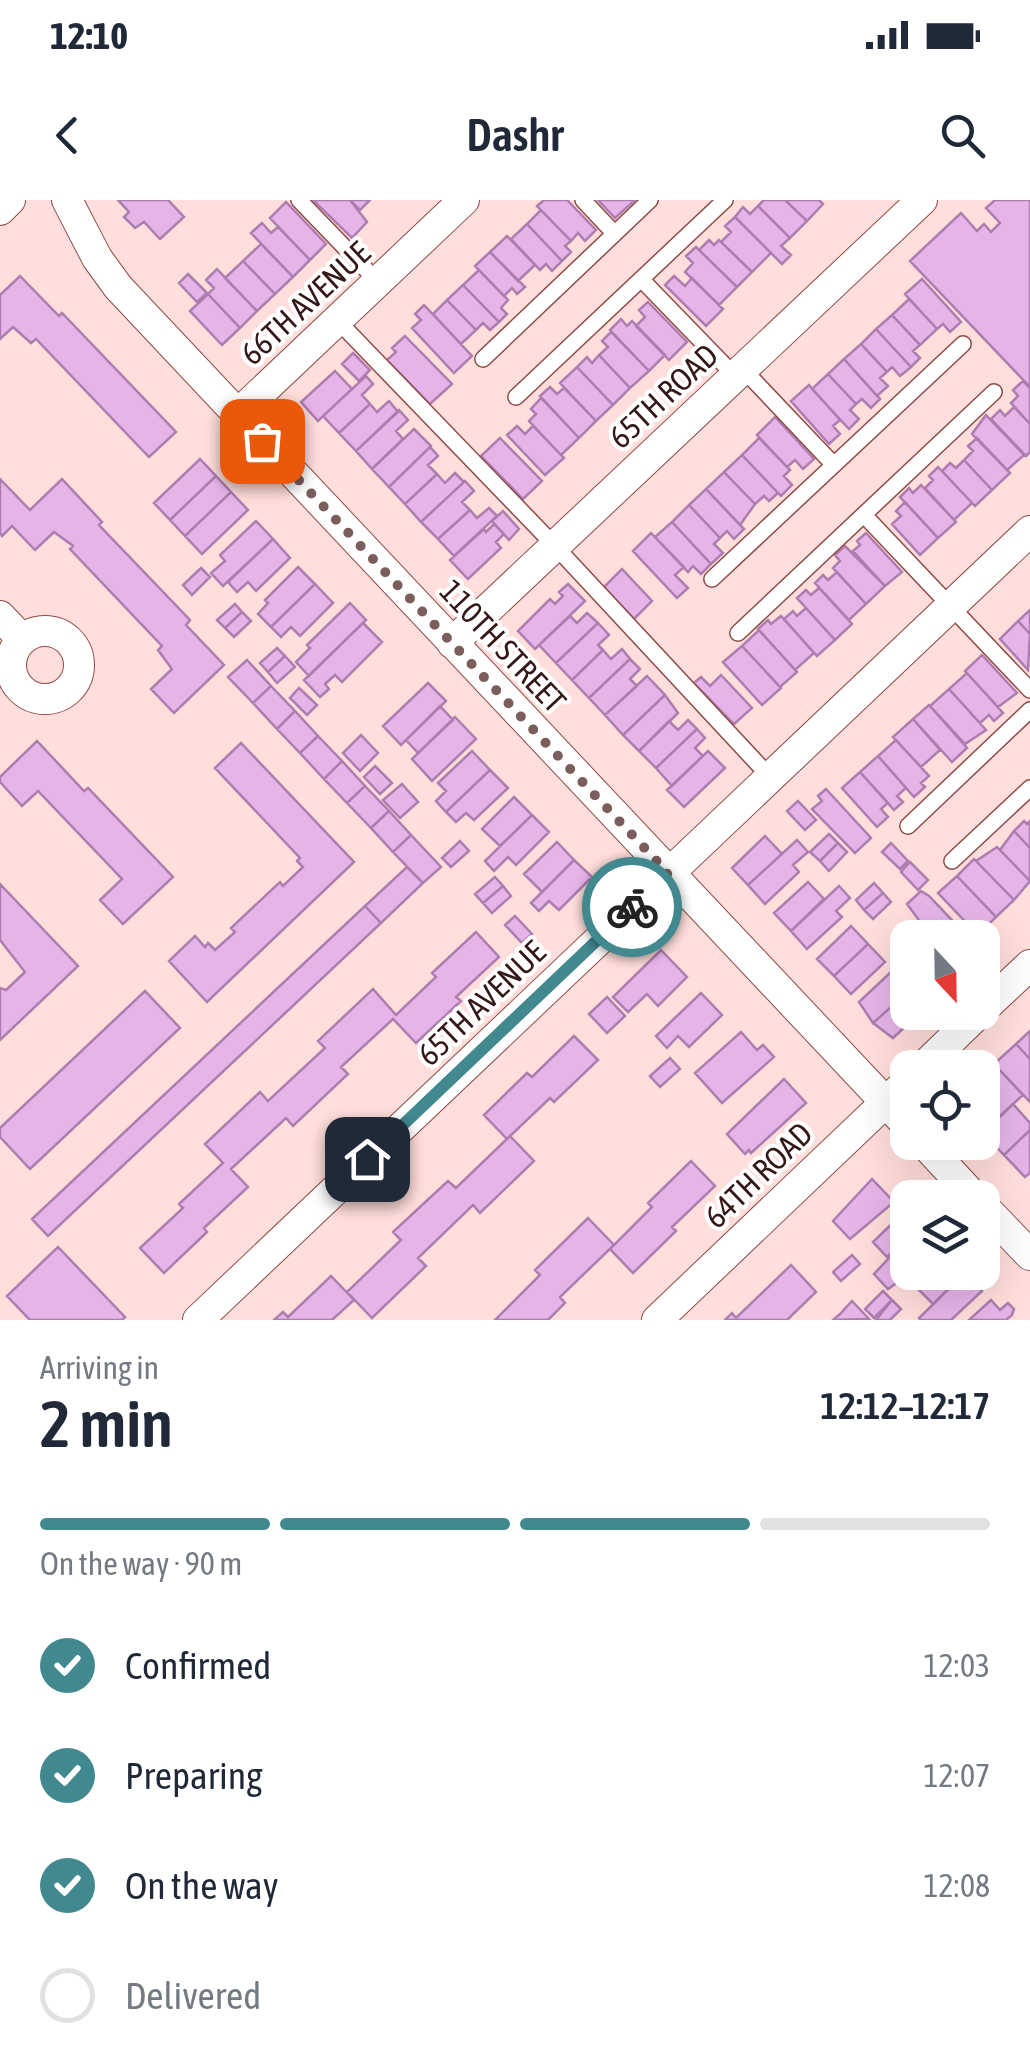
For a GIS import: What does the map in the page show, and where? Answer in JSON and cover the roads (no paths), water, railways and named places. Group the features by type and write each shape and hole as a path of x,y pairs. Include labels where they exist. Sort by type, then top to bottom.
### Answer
{"street":[{"path":"0,210 10,200"},
{"name":"110TH STREET","path":"67,200 97,258 118,287 890,1108"},
{"name":"66TH AVENUE","path":"237,415 464,200"},
{"name":"65TH ROAD","path":"452,643 922,200"},
{"name":"65TH AVENUE","path":"198,1320 1030,532"},
{"path":"0,616 22,640"},
{"path":"44,630 55,632 74,645 80,668 71,689 61,696 38,699 9,696 12,657 22,640 44,630"},
{"path":"1000,994 1030,966"},
{"path":"941,1050 961,1030"},
{"name":"64TH ROAD","path":"657,1320 890,1097"},
{"path":"940,1160 958,1180"},
{"path":"1000,1224 1030,1255"}],"lane":[{"path":"298,200 378,282"},
{"path":"583,200 614,234"},
{"path":"484,359 650,200"},
{"path":"516,397 725,200"},
{"path":"641,279 834,465"},
{"path":"337,320 770,777"},
{"path":"712,579 963,344"},
{"path":"738,633 994,392"},
{"path":"864,514 1030,690"},
{"path":"908,826 1030,710"},
{"path":"952,861 1030,788"}]}
